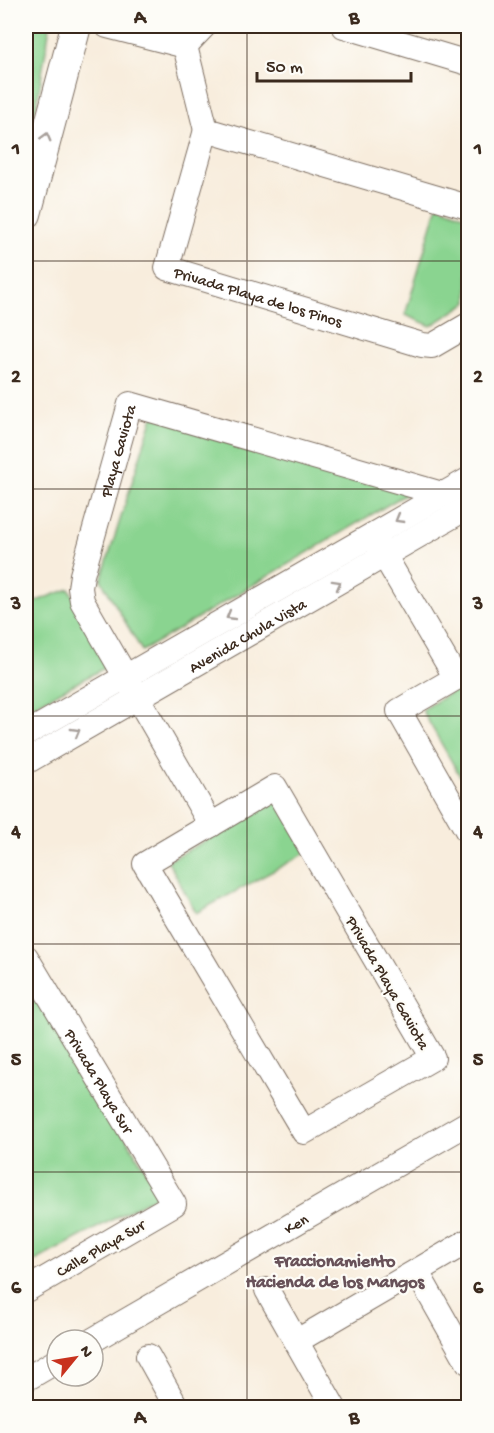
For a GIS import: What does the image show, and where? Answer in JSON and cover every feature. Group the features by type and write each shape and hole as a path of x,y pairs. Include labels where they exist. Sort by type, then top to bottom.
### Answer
{"street":[{"path":"26,214 76,26"},
{"path":"107,26 185,46"},
{"path":"185,46 204,26"},
{"path":"344,26 468,63"},
{"path":"185,46 206,130 468,207"},
{"name":"Privada Playa de los Pinos","path":"206,130 167,268 422,345 432,346 468,325"},
{"name":"Playa Gaviota","path":"131,686 82,601 80,588 130,404 442,494"},
{"name":"Avenida Chula Vista","path":"26,762 131,686 372,534 468,480"},
{"name":"Avenida Chula Vista","path":"26,734 131,686 384,557 468,507"},
{"path":"372,534 384,557 462,675 399,711 468,832"},
{"path":"131,686 211,825"},
{"name":"Privada Playa Gaviota","path":"275,787 433,1058 304,1132 145,864 211,825 275,787"},
{"name":"Privada Playa Sur","path":"26,957 174,1204"},
{"name":"Ken","path":"105,1333 468,1123"},
{"name":"Calle Playa Sur","path":"26,1290 174,1204"},
{"path":"297,1341 468,1241"},
{"path":"417,1272 468,1362"},
{"path":"267,1290 334,1407"},
{"path":"148,1356 176,1407"},
{"path":"26,1379 45,1368"}],"green space":[{"path":"26,26 50,26 36,109 26,147"},
{"path":"438,205 468,217 468,302 431,326 405,315"},
{"path":"153,416 413,490 142,651 101,580"},
{"path":"69,589 114,663 26,710 26,605"},
{"path":"468,682 468,771 460,776 422,710"},
{"path":"279,800 306,853 196,913 168,861"},
{"path":"26,974 160,1194 26,1266"}],"district":[{"name":"Fraccionamiento Hacienda de los Mangos","path":"335,1270"}]}
